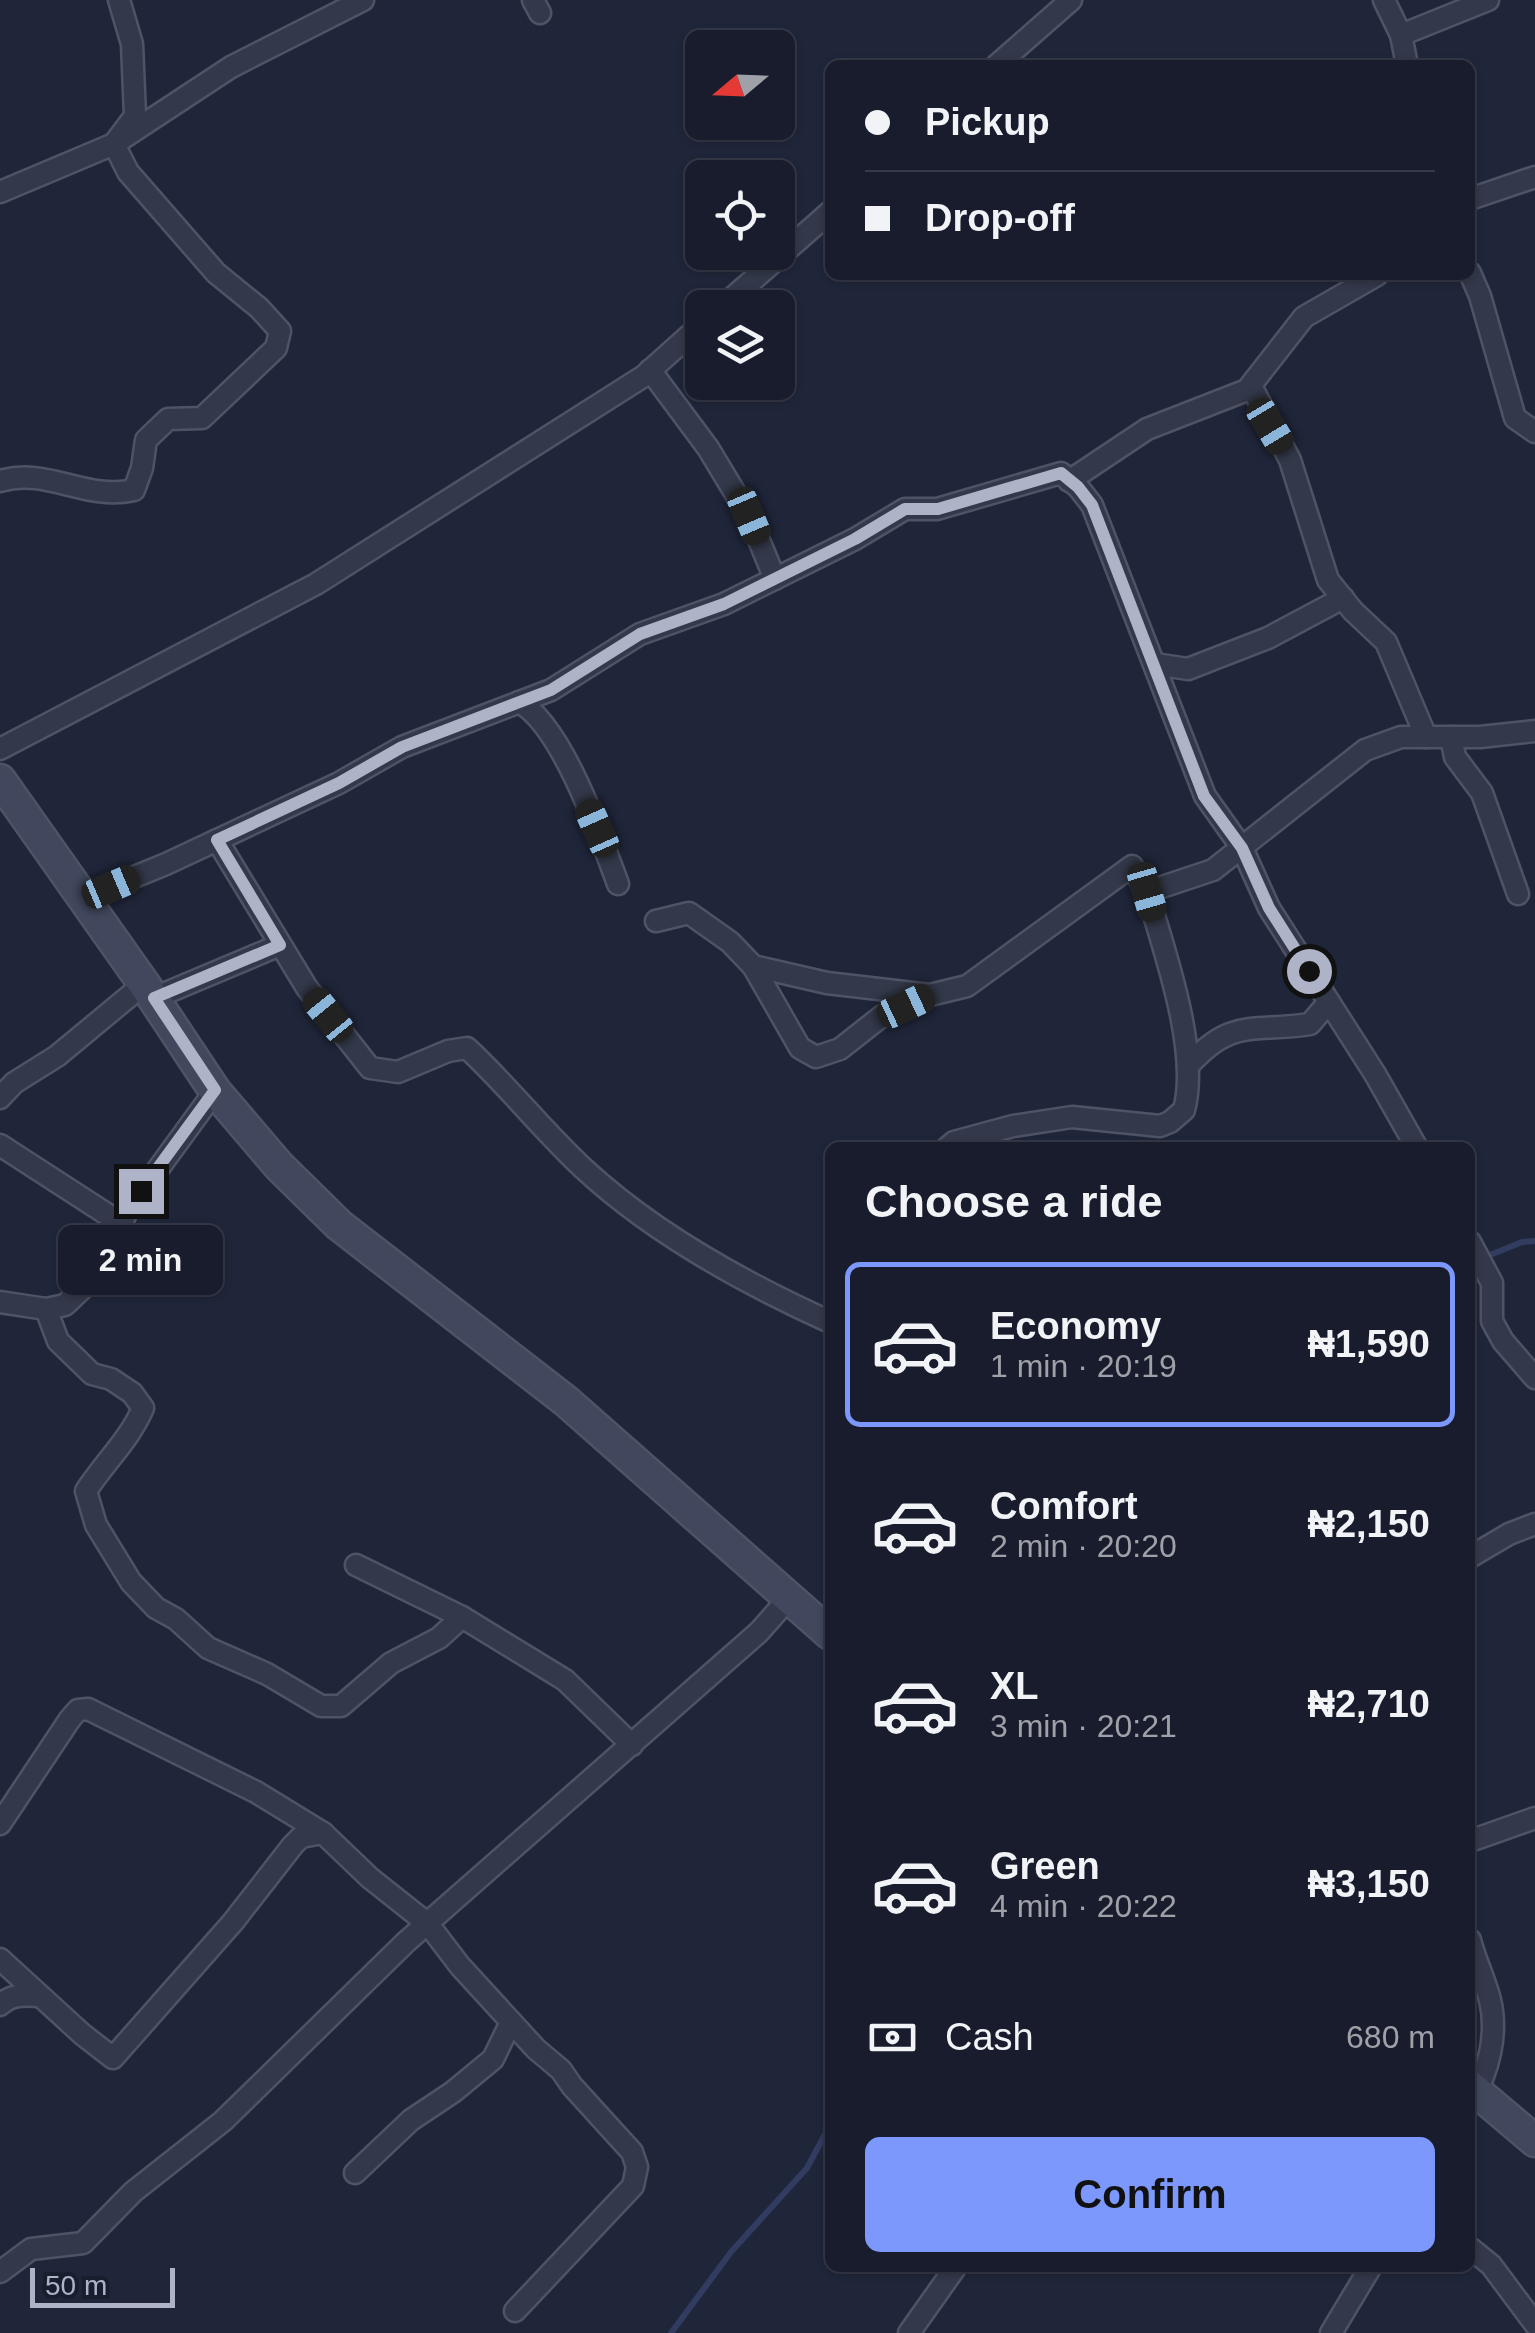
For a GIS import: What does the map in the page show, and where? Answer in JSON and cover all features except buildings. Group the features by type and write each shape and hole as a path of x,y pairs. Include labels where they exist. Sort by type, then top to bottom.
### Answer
{"street":[{"path":"114,144 136,116 132,44 120,0"},
{"path":"0,192 114,144 208,86 231,67 363,0"},
{"path":"1004,60 1072,0"},
{"path":"1384,0 1407,60"},
{"path":"1400,35 1488,0"},
{"path":"0,480 22,475 93,492 116,494 134,490 146,440 168,419 202,418 276,348 280,331 216,273 128,172 114,144"},
{"path":"1475,197 1535,176"},
{"path":"741,290 825,216"},
{"path":"1069,480 1147,429 1248,390 1304,316 1368,280"},
{"path":"1473,280 1515,418 1535,432"},
{"path":"0,749 316,584 650,370 685,339"},
{"path":"650,370 708,448 749,516 775,579"},
{"path":"1251,386 1290,460 1328,580 1386,642 1426,737"},
{"path":"83,898 339,783 402,747 551,690 640,634 724,604 855,539 905,509 938,509 1061,473 1092,505 1204,796 1242,848 1269,908 1413,1142"},
{"path":"1155,664 1188,669 1268,638 1342,598"},
{"path":"519,702 534,710 546,724 587,804 618,884"},
{"path":"1147,892 1213,870 1366,750 1401,737 1451,738 1535,731"},
{"path":"1451,738 1455,757 1482,793 1518,894"},
{"path":"0,780 215,1090 279,1166 339,1225 566,1401 825,1630"},
{"path":"217,840 306,988 370,1068 398,1072 448,1051 467,1048 585,1170 644,1216 745,1279 825,1319"},
{"path":"656,921 689,913 730,942 753,966 800,1048 816,1057 840,1049 882,1016 930,995 967,986 1132,866 1147,892 1172,976 1188,1066 1184,1110 1170,1122 1149,1127 1072,1116 1012,1126 954,1142"},
{"path":"0,1098 14,1082 149,991 280,945"},
{"path":"753,966 827,983 930,995"},
{"path":"1188,1066 1204,1048 1236,1029 1310,1024 1329,1002"},
{"path":"0,1302 46,1309 65,1305 104,1268 126,1214 215,1090"},
{"path":"0,1145 122,1224"},
{"path":"1475,1251 1492,1282 1492,1321 1503,1342 1535,1378"},
{"path":"46,1309 58,1341 92,1374 111,1379 132,1393 143,1408 134,1428 86,1491 96,1525 131,1582 156,1608 208,1648 267,1674 321,1706 341,1706 391,1663 439,1638 462,1618"},
{"path":"1475,1554 1508,1534 1535,1524"},
{"path":"356,1566 462,1618 566,1680 632,1745"},
{"path":"0,2272 31,2249 83,2243 134,2192 223,2121 428,1924 759,1632 790,1598"},
{"path":"0,1824 70,1719 78,1710 88,1708 256,1792 323,1834 428,1924 460,1966 561,2070 632,2152 637,2167 633,2186 515,2311"},
{"path":"1475,1839 1535,1818"},
{"path":"0,1959 113,2058 233,1922 293,1845 301,1837 323,1834"},
{"path":"1475,1955 1490,2001 1494,2032 1475,2084"},
{"path":"0,2006 6,1999 21,1995 40,1996"},
{"path":"355,2173 411,2120 493,2059 511,2022"},
{"path":"1475,2094 1535,2141"},
{"path":"1475,2252 1491,2264 1535,2324"},
{"path":"909,2333 952,2272"},
{"path":"1332,2333 1368,2272"}],"waterway":[{"path":"1480,1259 1522,1242 1535,1241"},
{"path":"671,2333 731,2252 807,2168 825,2134"}],"route":[{"path":"141,1191 215,1090 154,998 280,945 217,840 339,783 402,747 551,690 640,634 724,604 855,539 905,509 938,509 1061,473 1092,505 1204,796 1242,848 1269,908 1309,971"}]}
